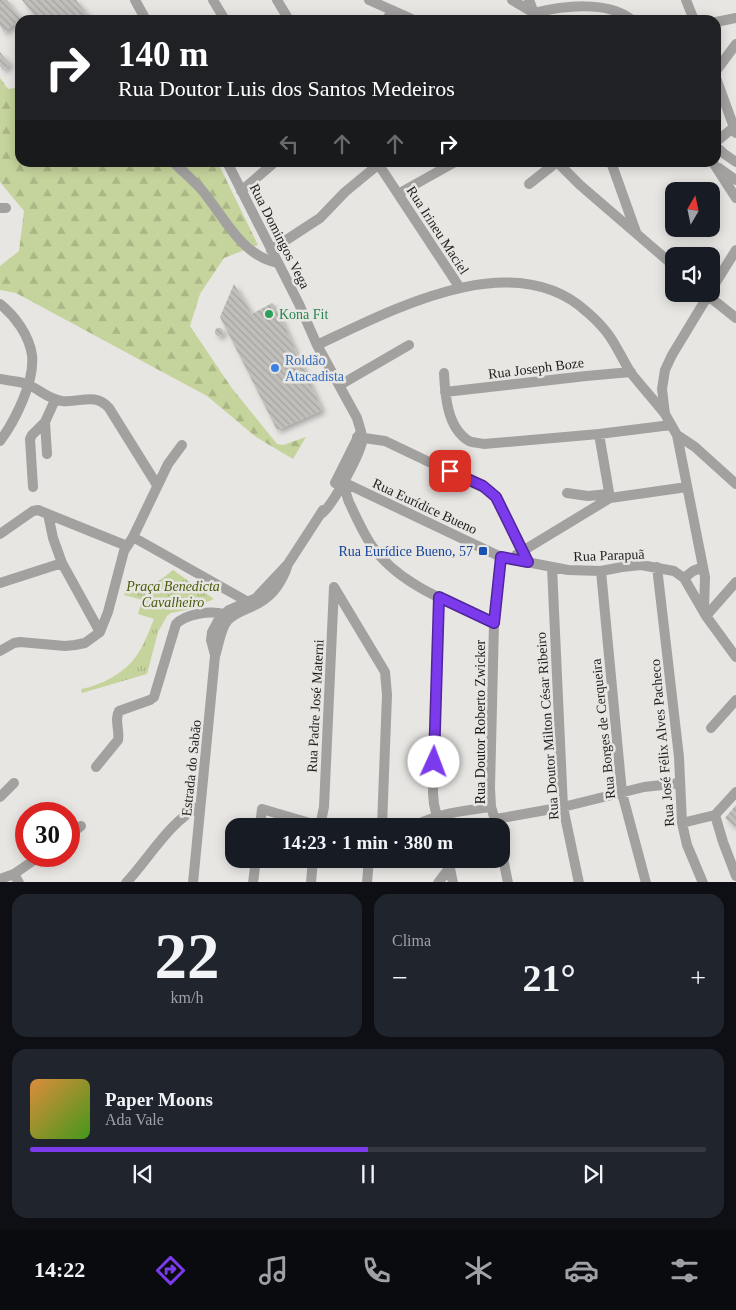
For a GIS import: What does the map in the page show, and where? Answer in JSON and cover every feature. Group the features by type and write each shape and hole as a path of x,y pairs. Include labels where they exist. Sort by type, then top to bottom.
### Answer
{"street":[{"path":"135,0 143,15"},
{"path":"213,0 222,15"},
{"path":"277,0 286,15"},
{"path":"369,0 403,15"},
{"path":"512,0 538,15"},
{"path":"529,0 534,13"},
{"path":"686,0 692,15"},
{"path":"534,13 557,7 598,7 620,11 625,15"},
{"path":"390,15 392,10"},
{"path":"721,21 736,18"},
{"path":"721,65 736,44"},
{"path":"721,92 735,130 721,139"},
{"path":"721,150 736,162"},
{"path":"178,167 201,188 250,251 265,261 278,263"},
{"name":"Rua Domingos Vega","path":"229,167 317,346 357,418 360,435"},
{"path":"241,191 269,167"},
{"path":"271,250 320,218 345,192 373,167"},
{"name":"Rua Irineu Maciel","path":"381,167 460,288"},
{"path":"398,194 446,167"},
{"path":"529,184 551,167"},
{"path":"562,167 580,185 665,258"},
{"path":"613,167 637,234"},
{"path":"717,167 736,198"},
{"path":"719,167 736,180"},
{"path":"720,275 736,250"},
{"path":"317,346 384,314 460,288 491,283 516,283 543,287 571,299 587,312 608,334 631,372 665,414 677,435 695,447 736,484"},
{"path":"665,414 662,389 665,370 672,354 704,302"},
{"path":"719,302 736,318"},
{"path":"0,304 12,314 29,343 32,356 27,385 20,407 9,429 0,441"},
{"path":"340,385 409,345"},
{"name":"Rua Joseph Boze","path":"445,392 631,372"},
{"path":"444,373 445,392 450,416 460,433 470,441 484,444 671,426"},
{"path":"0,379 27,385 55,400 75,401 92,399 104,402 157,485"},
{"path":"33,486 30,439 45,422 55,400"},
{"path":"45,422 47,454"},
{"path":"599,434 609,496"},
{"path":"360,435 385,441 483,486 490,491 496,497 528,562"},
{"name":"Estrada do Sabão","path":"193,882 215,656 222,631 229,620 256,598 288,564 321,514 343,465 360,435"},
{"name":"Estrada do Sabão","path":"321,514 330,505 359,450 360,435"},
{"path":"677,435 705,578 705,614"},
{"path":"0,651 14,643 20,642 64,646 75,645 91,639 100,632 106,621 126,546 133,537 168,464 182,445"},
{"path":"343,465 341,476 349,501 373,547 400,575 439,597 494,623"},
{"name":"Rua Eurídice Bueno","path":"343,482 498,556 528,562"},
{"path":"567,493 609,496 687,487"},
{"path":"522,552 609,496"},
{"path":"0,534 33,511 38,510 126,546"},
{"path":"48,514 53,538 62,563 100,632"},
{"path":"133,537 250,603"},
{"name":"Rua Eurídice Bueno","path":"498,556 510,556 522,552"},
{"name":"Rua Doutor Roberto Zwicker","path":"494,818 491,807 490,788 494,623 498,556"},
{"name":"Rua Parapuã","path":"528,562 568,570 600,571 622,567 657,567 674,571 684,578"},
{"path":"0,583 62,563"},
{"path":"703,566 684,578 705,614 736,657"},
{"name":"Rua Doutor Milton César Ribeiro","path":"552,567 563,808 578,882"},
{"name":"Rua José Félix Alves Pacheco","path":"657,567 679,757 682,823 687,845 704,882"},
{"name":"Rua Borges de Cerqueira","path":"600,571 622,793 646,882"},
{"path":"705,614 736,582"},
{"name":"Rua Padre José Materni","path":"322,818 324,807 334,587 385,672 387,695 382,818"},
{"path":"437,818 433,793 439,597"},
{"name":"Estrada do Sabão","path":"215,656 211,640 215,624 228,610 250,603"},
{"path":"96,767 118,740 117,716 119,711 154,697 176,624 181,620 199,614 218,612 224,614"},
{"path":"710,728 736,700"},
{"path":"0,797 14,783"},
{"path":"510,820 644,787 680,783"},
{"path":"682,823 715,815 736,792"},
{"path":"126,882 177,822 187,812 200,806"},
{"path":"443,818 452,812 491,807"},
{"path":"261,818 262,809 293,818"},
{"path":"715,815 736,876"},
{"path":"0,879 16,878 28,867"},
{"path":"253,882 255,868"},
{"path":"311,882 312,868"},
{"path":"367,882 368,868"},
{"path":"438,882 446,868"},
{"path":"450,868 453,882"},
{"path":"505,868 508,882"}],"green space":[{"path":"0,78 8,89 15,88 15,167 220,167 258,245 224,258 200,294 190,326 231,387 277,444 283,445 306,437 293,459 256,437 207,396 16,293 0,290 0,266 19,251 24,211 0,182"},
{"name":"Praça Benedicta Cavalheiro","path":"173,570 214,599 191,609 171,613 167,616 158,632 147,674 82,693 81,689 97,685 120,673 132,661 140,651 154,619 138,614 142,600 124,595 126,585 147,587 161,580"}],"building":[{"path":"0,0 7,0 18,15 15,15 15,24 4,32 0,26"},
{"path":"22,0 76,0 88,15 34,15"},
{"path":"0,52 10,64 3,70 0,66"},
{"name":"Roldão Atacadista","path":"234,284 252,314 272,303 276,307 322,410 277,430 220,317"},
{"path":"219,328 223,332 219,336 215,332"},
{"path":"736,805 736,825 735,827 725,818"}],"place":[{"name":"Kona Fit","path":"269,314"},
{"name":"Roldão Atacadista","path":"275,368"},
{"name":"Rua Eurídice Bueno, 57","path":"483,551"}],"route":[{"path":"434,762 439,597 494,623 501,557 528,562 523,556 496,497 483,486 450,471"}]}
